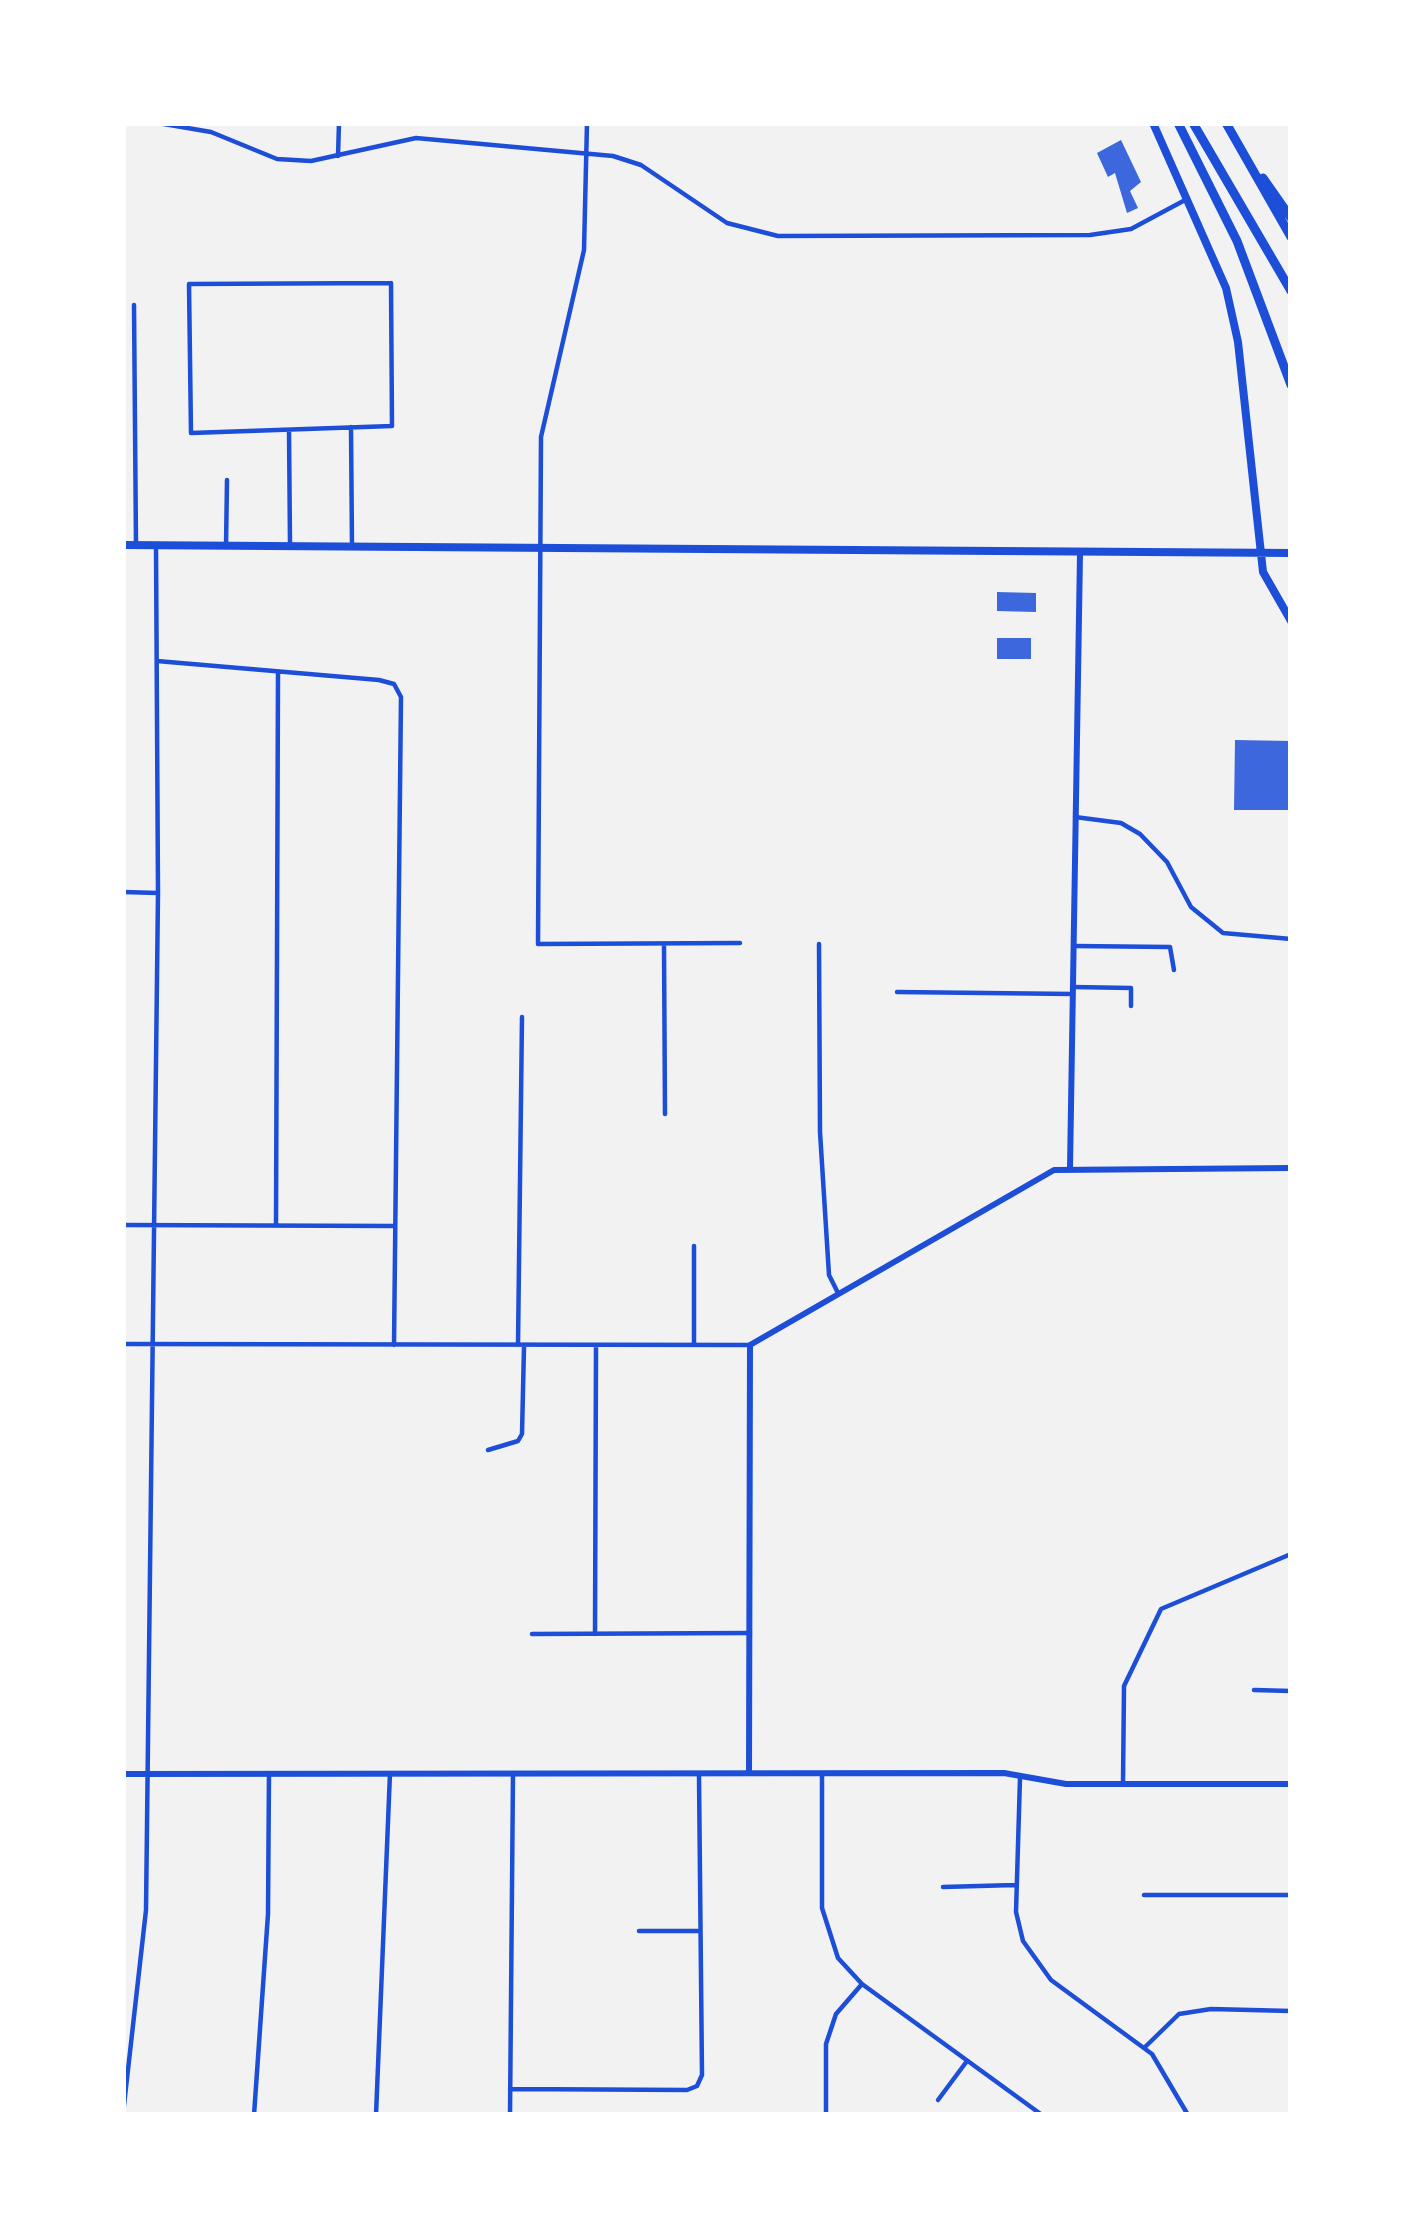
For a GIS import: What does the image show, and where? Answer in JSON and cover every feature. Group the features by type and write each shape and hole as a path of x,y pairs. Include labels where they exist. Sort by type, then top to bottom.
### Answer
{"highway":[{"path":"1178,123 1244,256 1291,385"},
{"path":"1193,123 1291,291"},
{"path":"1226,123 1291,218"},
{"path":"1226,123 1291,237"}],"main road":[{"path":"1153,123 1190,197 1226,288 1261,553 1268,588 1291,621"},
{"path":"123,545 1291,553"}],"street":[{"path":"158,123 211,132 277,159 338,156 416,138 587,154 641,165 727,224 778,236 1090,235 1131,229 1190,197"},
{"path":"211,123 211,132"},
{"path":"338,123 338,156"},
{"path":"587,123 584,250 541,437 538,944 740,944"},
{"path":"391,283 392,426 289,430 191,433 190,284 391,283"},
{"path":"134,305 136,545"},
{"path":"351,426 352,547"},
{"path":"289,430 290,549"},
{"path":"226,548 227,481"},
{"path":"123,2114 146,1910 158,893 156,545"},
{"path":"1070,1168 1080,554"},
{"path":"157,661 379,680 394,684 401,698 394,1345"},
{"path":"276,1225 278,673"},
{"path":"1076,817 1110,820 1140,834 1167,862 1191,907 1223,934 1291,939"},
{"path":"123,892 158,893"},
{"path":"819,944 820,1132 829,1275 838,1293"},
{"path":"664,946 665,1114"},
{"path":"1074,946 1169,947 1174,970"},
{"path":"897,992 1131,988 1131,1006"},
{"path":"488,1450 518,1441 522,1434 522,1017"},
{"path":"123,1344 750,1345 964,1224 1024,1183 1070,1168 1291,1168"},
{"path":"123,1225 395,1226"},
{"path":"694,1246 694,1345"},
{"path":"595,1634 596,1345"},
{"path":"749,1772 750,1345"},
{"path":"1123,1784 1124,1686 1161,1609 1291,1554"},
{"path":"532,1634 750,1634"},
{"path":"1254,1690 1291,1690"},
{"path":"511,2089 697,2086 702,2075 699,1772"},
{"path":"123,1774 749,1772 1020,1777 1123,1784 1291,1784"},
{"path":"254,2115 268,1914 269,1773"},
{"path":"376,2115 390,1773"},
{"path":"510,2115 513,1773"},
{"path":"822,1773 822,1908 829,1943 862,1984 1042,2115"},
{"path":"1020,1777 1017,1885 1024,1941 1038,1967 1144,2048 1171,2078 1187,2115"},
{"path":"943,1887 1017,1885"},
{"path":"1144,1895 1291,1895"},
{"path":"639,1931 700,1931"},
{"path":"826,2115 826,2044 836,2014 862,1984"},
{"path":"1144,2048 1180,2014 1211,2009 1291,2011"},
{"path":"938,2100 968,2060"}],"building":[{"path":"1121,140 1141,182 1130,191 1138,208 1127,213 1115,173 1108,177 1097,153"},
{"path":"997,592 1036,593 1036,612 997,611"},
{"path":"997,638 1031,638 1031,659 997,659"},
{"path":"1235,740 1291,741 1291,810 1234,810"}]}
